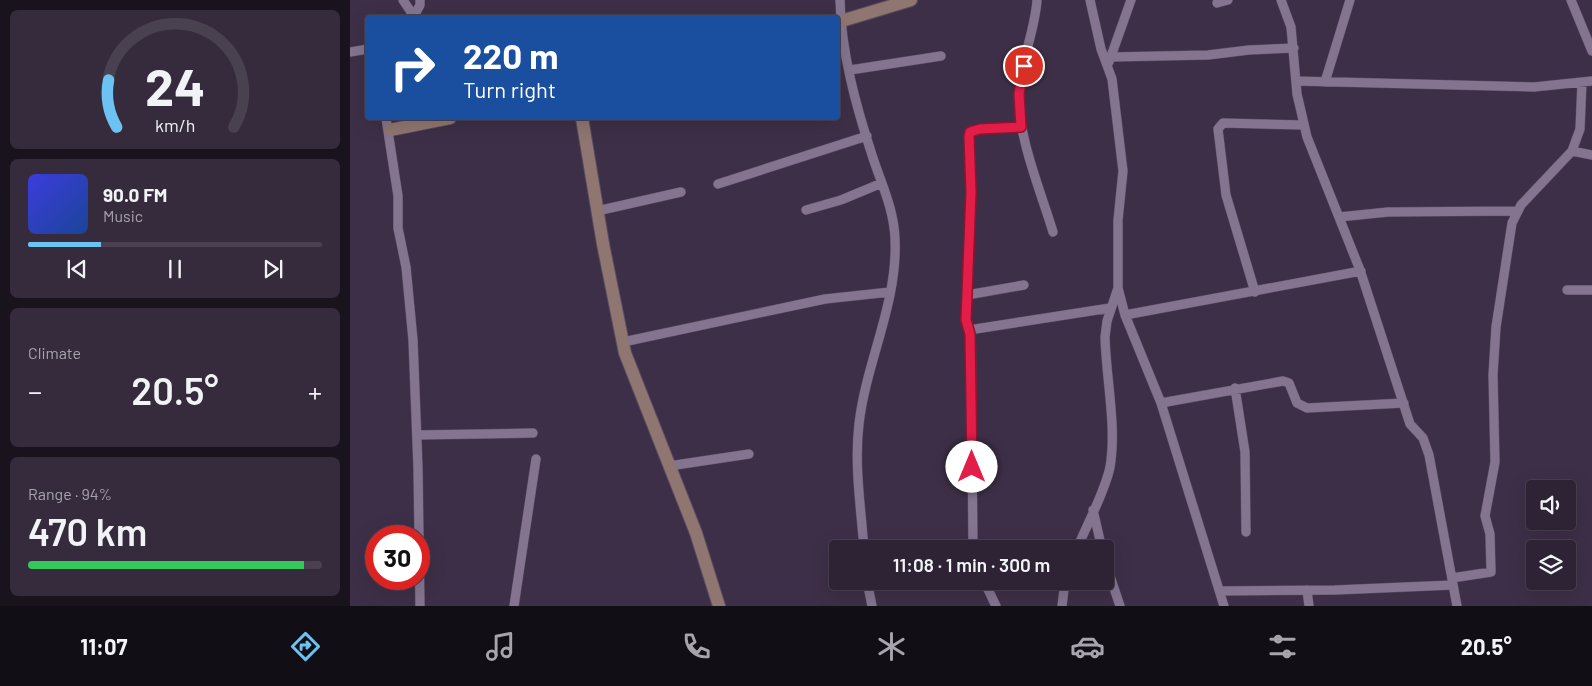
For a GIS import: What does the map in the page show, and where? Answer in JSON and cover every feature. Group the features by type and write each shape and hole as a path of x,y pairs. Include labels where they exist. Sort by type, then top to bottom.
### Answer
{"street":[{"path":"403,0 413,15"},
{"path":"415,15 420,5 420,0"},
{"path":"839,15 840,0"},
{"path":"840,21 911,0"},
{"path":"1037,0 1020,79 1019,101 1021,127 1053,232"},
{"path":"1090,0 1101,49 1112,79 1123,171 1118,220 1118,288 1125,315 1161,403 1224,606"},
{"path":"1107,67 1131,0"},
{"path":"1217,3 1228,0"},
{"path":"1281,0 1291,27 1297,94 1304,125 1361,271 1410,424 1423,438 1429,455 1457,606"},
{"path":"1325,82 1350,0"},
{"path":"1571,0 1592,51"},
{"path":"840,25 867,136 882,183 894,231 893,277 859,424 858,459 863,540"},
{"path":"1111,57 1208,55 1249,50 1294,48"},
{"path":"350,52 365,51"},
{"path":"850,70 941,56"},
{"path":"1296,81 1534,87 1592,81"},
{"path":"1220,591 1307,590 1452,581 1491,572 1490,534 1485,516 1495,462 1493,366 1504,267 1512,223 1516,212 1572,151 1580,129 1582,82"},
{"path":"387,120 390,130 398,196 398,228 406,267 413,340 420,606"},
{"path":"390,130 440,120"},
{"path":"582,120 597,211 623,342 696,533 719,606"},
{"path":"1255,292 1226,195 1218,129 1223,123 1235,122 1304,125"},
{"path":"973,540 969,330 966,320 971,192 969,136 970,132 980,129 1021,127"},
{"path":"718,184 867,136"},
{"path":"1572,151 1592,155"},
{"path":"806,210 842,200 882,183"},
{"path":"597,211 681,192"},
{"path":"1339,217 1388,212 1516,212"},
{"path":"1125,315 1361,271"},
{"path":"967,295 1024,284"},
{"path":"1081,540 1110,465 1111,444 1106,337 1110,308 1118,288"},
{"path":"1567,290 1592,290"},
{"path":"623,342 825,299 890,292"},
{"path":"969,330 1110,308"},
{"path":"1161,403 1236,388 1287,381 1297,403 1307,408 1404,403"},
{"path":"1236,388 1244,437 1246,532"},
{"path":"417,435 533,433"},
{"path":"669,466 749,454"},
{"path":"514,606 536,459"},
{"path":"1093,510 1100,540"},
{"path":"1114,588 1120,606"},
{"path":"869,590 872,606"},
{"path":"988,590 996,606"},
{"path":"1062,606 1064,590"},
{"path":"1307,590 1309,606"}],"route":[{"path":"972,467 970,334 966,320 971,192 969,136 970,132 980,129 1021,127 1019,94 1020,79 1024,66"}]}
